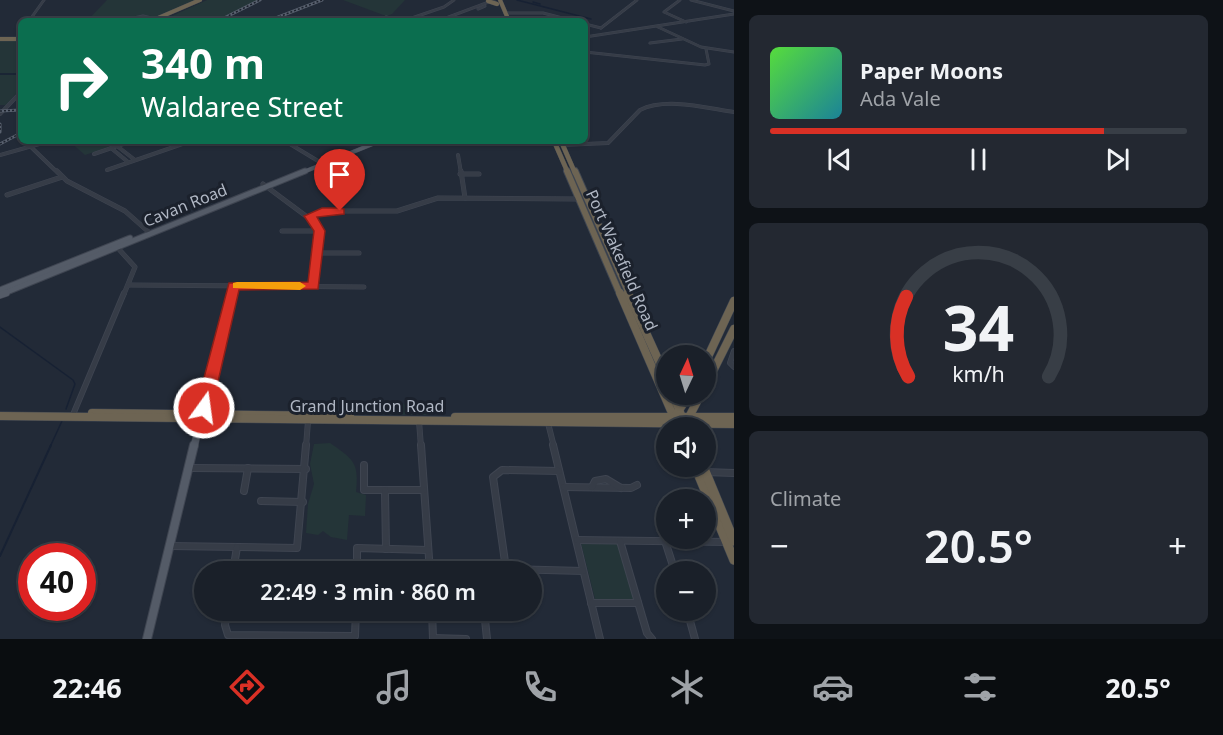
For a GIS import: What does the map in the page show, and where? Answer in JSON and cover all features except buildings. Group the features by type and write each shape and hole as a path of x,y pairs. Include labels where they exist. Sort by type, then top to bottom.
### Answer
{"highway":[{"path":"162,18 200,0"},
{"path":"163,18 205,0"},
{"path":"488,1 497,1 505,18"},
{"path":"0,38 18,38"},
{"name":"Port Wakefield Road","path":"555,144 578,199 612,262 656,354"},
{"path":"559,144 559,153"},
{"name":"Port Wakefield Road","path":"564,144 656,376"},
{"path":"583,193 578,199 587,203"},
{"path":"714,345 734,301"},
{"path":"716,363 734,329"},
{"path":"642,341 651,342"},
{"path":"650,416 660,412 665,405"},
{"name":"Port Wakefield Road","path":"669,405 679,417"},
{"path":"684,417 694,405"},
{"path":"702,405 705,413 714,417"},
{"name":"Grand Junction Road","path":"0,414 309,419"},
{"name":"Grand Junction Road","path":"202,416 220,419 656,420"},
{"name":"Grand Junction Road","path":"548,420 658,417"},
{"name":"Grand Junction Road","path":"716,417 734,417"},
{"path":"199,430 208,422 220,419"},
{"name":"Grand Junction Road","path":"716,423 734,424"},
{"path":"700,477 732,542"},
{"path":"707,477 732,542 734,560"}],"main road":[{"name":"Cavan Road","path":"355,150 366,144"},
{"name":"Cavan Road","path":"0,295 149,232 372,144"},
{"name":"Cavan Road","path":"0,290 115,246"},
{"path":"147,639 202,416"}],"street":[{"path":"31,18 44,0"},
{"path":"407,18 444,7 454,0"},
{"path":"601,28 637,0"},
{"path":"680,0 664,12 686,22"},
{"path":"691,0 734,13"},
{"path":"447,18 488,1"},
{"path":"478,9 485,6"},
{"path":"503,14 536,13 560,18"},
{"path":"536,13 538,18"},
{"path":"588,37 653,28 734,13"},
{"path":"133,18 141,16 150,18"},
{"path":"386,17 391,18"},
{"path":"653,28 676,24"},
{"path":"588,25 601,28 608,34"},
{"path":"658,27 664,31"},
{"path":"653,28 706,49 734,52"},
{"path":"650,43 682,39"},
{"path":"588,52 705,65 709,64 706,49"},
{"path":"0,114 18,95"},
{"path":"588,144 603,144 613,141 615,136 647,108 710,109 734,112"},
{"path":"1,156 40,144"},
{"path":"94,154 123,144"},
{"path":"107,170 182,144"},
{"path":"290,144 321,163"},
{"path":"117,146 135,160"},
{"path":"31,147 62,177 125,211 149,232"},
{"path":"111,148 128,162"},
{"path":"458,155 465,198"},
{"path":"460,174 479,174"},
{"path":"7,195 62,177"},
{"path":"265,186 316,222 319,231 314,286"},
{"path":"310,216 327,211 397,212 433,199 578,199"},
{"path":"282,231 319,231"},
{"path":"73,415 135,265 115,246"},
{"path":"316,253 360,253"},
{"path":"128,285 364,287"},
{"path":"202,416 233,286"},
{"path":"734,351 730,363 734,367"},
{"path":"170,546 297,548 309,419"},
{"path":"419,419 429,561"},
{"path":"548,420 600,639"},
{"path":"364,465 364,490 424,490"},
{"path":"190,468 306,469"},
{"path":"244,491 248,468"},
{"path":"716,470 734,472"},
{"path":"505,561 493,477 497,472 560,471"},
{"path":"564,487 621,488 637,485"},
{"path":"385,490 386,549"},
{"path":"261,501 303,502"},
{"path":"577,540 656,541"},
{"path":"620,541 647,633 652,639"},
{"path":"716,542 732,542"},
{"path":"235,561 237,547"},
{"path":"357,561 357,548 428,550"},
{"path":"542,570 583,571"},
{"path":"591,603 639,603"},
{"path":"225,621 228,635 289,638 357,637 356,621"},
{"path":"432,621 433,639 466,639"},
{"path":"486,621 488,639"},
{"path":"690,621 695,639"}],"shaded area":[{"path":"107,0 198,0 157,17 144,15 130,18 90,18"},
{"path":"207,0 260,0 224,18 168,18"},
{"path":"343,0 405,0 392,14 386,16"},
{"path":"0,40 18,40 18,91 6,105 0,105"},
{"path":"72,144 118,144 85,155"},
{"path":"364,402 431,406 431,415 368,414"},
{"path":"330,443 350,458 357,474 356,492 366,495 365,516 349,515 347,540 331,537 323,531 318,535 306,533 308,504 314,484 310,464 314,444"},
{"path":"581,543 618,543 635,600 595,599"}],"waterway":[{"path":"517,0 587,18"},
{"path":"533,2 540,4"},
{"path":"0,74 18,74"},
{"path":"0,327 73,380 75,384 66,409"},
{"path":"50,447 62,421"},
{"path":"0,556 51,445"}],"railway":[{"path":"224,18 260,0"},
{"path":"276,18 322,0"},
{"path":"0,111 18,110"},
{"path":"0,124 0,132"},
{"path":"0,144 18,135"}],"slow traffic":[{"path":"237,286 300,286"}],"route":[{"path":"204,408 233,286 314,286 319,231 318,225 310,216 327,211 340,211"}]}
